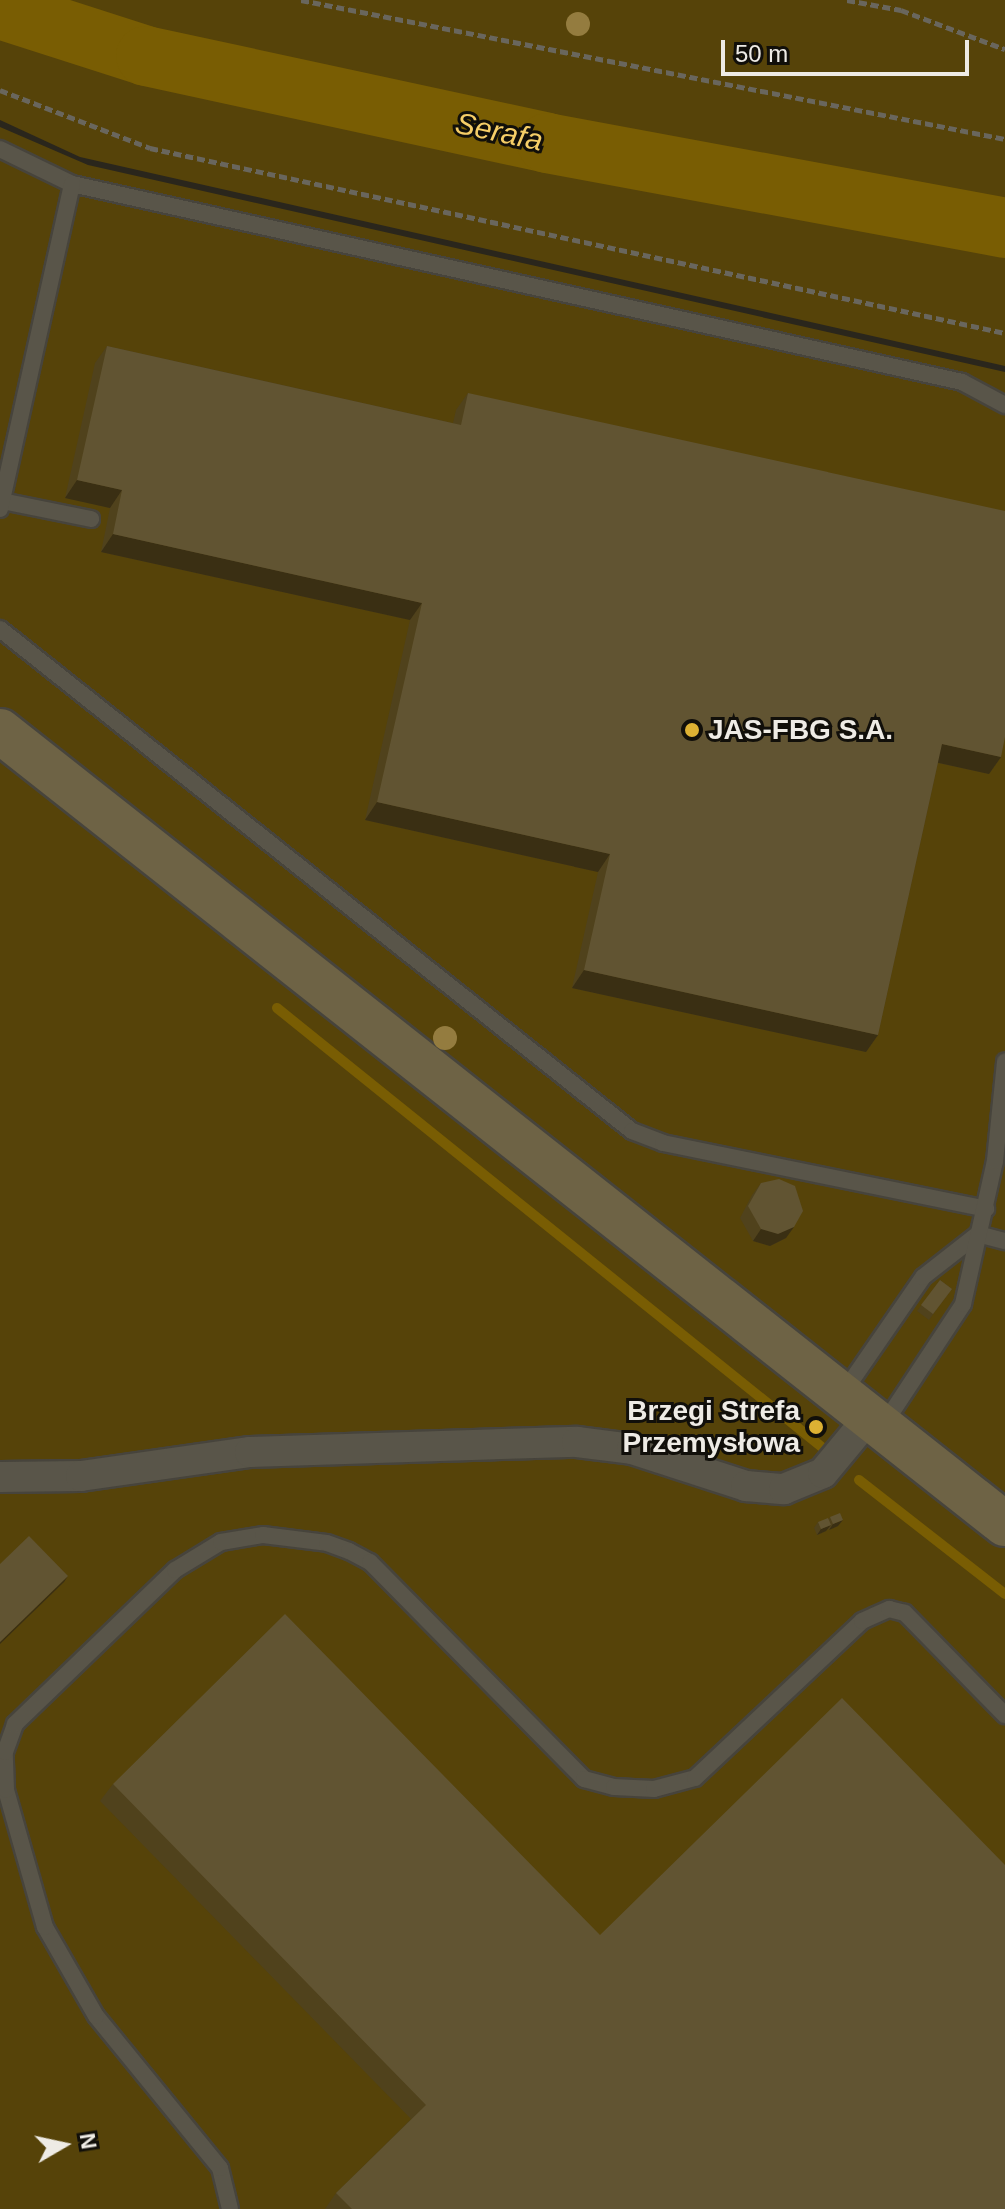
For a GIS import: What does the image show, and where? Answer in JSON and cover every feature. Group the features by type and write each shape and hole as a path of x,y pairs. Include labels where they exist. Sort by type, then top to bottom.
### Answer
{"street":[{"path":"0,731 866,1411 1005,1524"},
{"path":"0,1477 81,1476 250,1452 577,1442 632,1449 746,1486 784,1489 823,1473 866,1411"}],"lane":[{"path":"0,149 72,184 962,382 1005,405"},
{"path":"72,184 1,505 91,519"},
{"path":"0,629 632,1131 663,1143 986,1209"},
{"path":"866,1411 963,1304 986,1209 1005,1062"},
{"path":"866,1411 923,1277 978,1234"},
{"path":"978,1234 1005,1241"},
{"path":"230,2209 220,2168 96,2016 45,1927 6,1790 5,1752 15,1724 175,1570 221,1542 263,1535 327,1543 349,1551 370,1562 584,1779 614,1787 654,1789 695,1778 732,1749 862,1621 889,1609 905,1613 1005,1715"}],"path":[{"path":"301,0 1005,139"},
{"path":"847,0 901,10 1005,49"},
{"path":"0,90 150,148 1005,333"}],"shaded area":[{"path":"0,0 1005,0 1005,366 80,157 0,120"},
{"path":"0,127 88,165 1005,372 1005,2209 0,2209"}],"building":[{"name":"JAS-FBG S.A.","path":"107,346 461,425 468,393 1005,511 1005,737 1001,757 942,744 878,1035 584,970 610,854 377,802 422,603 113,534 122,490 77,480"},
{"path":"779,1179 795,1186 803,1211 794,1227 778,1234 761,1229 748,1206 761,1183"},
{"path":"940,1280 952,1289 933,1314 921,1305"},
{"path":"840,1513 843,1520 833,1524 830,1517"},
{"path":"828,1518 831,1525 821,1529 818,1522"},
{"path":"29,1536 68,1576 0,1642 0,1564"},
{"path":"285,1614 600,1935 842,1698 1005,1865 1005,2209 352,2209 336,2193 426,2105 113,1784"}],"waterway":[{"name":"Serafa","path":"0,9 146,56 547,143 1005,228"},
{"path":"277,1008 823,1448"},
{"path":"859,1480 1005,1594"}],"place":[{"name":"JAS-FBG S.A.","path":"692,730"},
{"name":"Brzegi Strefa Przemysłowa","path":"816,1427"}]}
